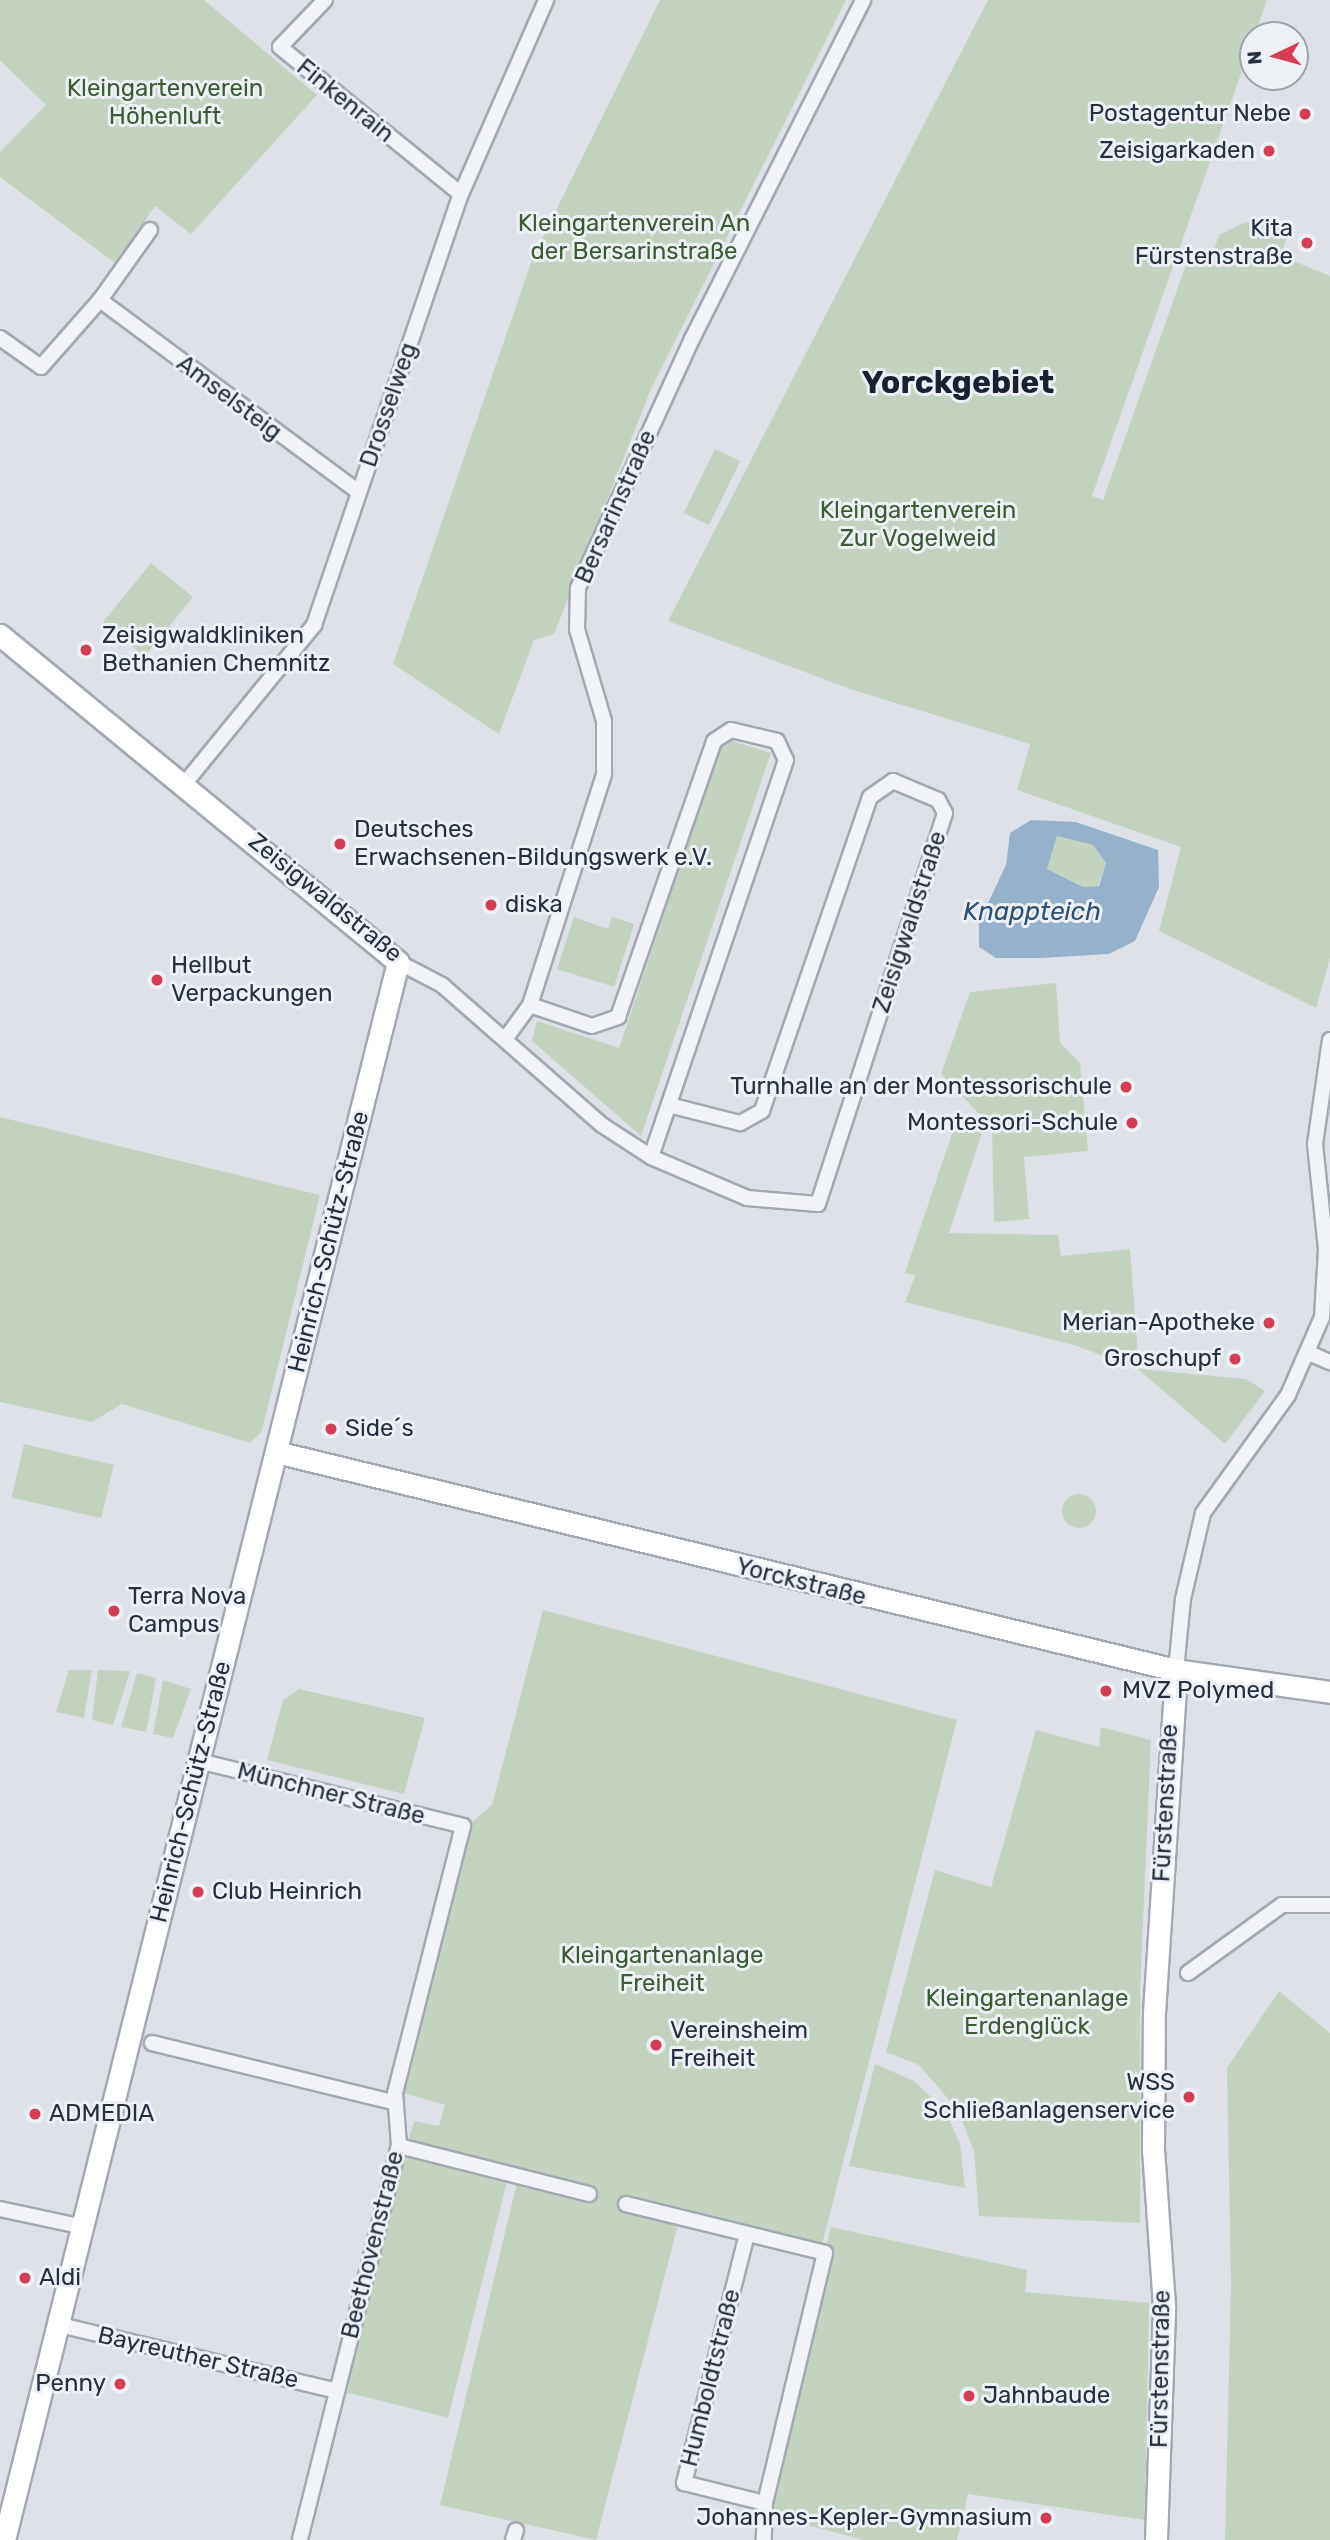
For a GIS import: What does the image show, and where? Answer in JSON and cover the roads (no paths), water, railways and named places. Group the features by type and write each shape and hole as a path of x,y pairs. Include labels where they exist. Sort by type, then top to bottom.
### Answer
{"main road":[{"name":"Zeisigwaldstraße","path":"0,635 186,782 398,962"},
{"name":"Heinrich-Schütz-Straße","path":"4,2540 60,2325 398,962"},
{"name":"Yorckstraße","path":"276,1452 1176,1670 1330,1692"},
{"name":"Fürstenstraße","path":"1156,2540 1164,2306 1153,2150 1154,2013 1176,1670"}],"street":[{"name":"Finkenrain","path":"325,0 280,47 461,194"},
{"name":"Drosselweg","path":"186,782 314,625 461,194 546,0"},
{"name":"Bersarinstraße","path":"506,1038 530,1005 604,775 604,721 577,629 578,588 692,339 863,0"},
{"path":"0,338 40,367 100,300 150,230"},
{"name":"Amselsteig","path":"100,300 359,492"},
{"path":"530,1005 592,1026 618,1017 714,741 732,730 776,741 786,760 651,1157"},
{"name":"Zeisigwaldstraße","path":"398,962 428,975 506,1038 602,1125 651,1157 747,1198 792,1205 818,1204 838,1155 945,813 927,792 893,781 870,797 762,1111 740,1123 669,1105"},
{"name":"Fürstenstraße","path":"1176,1670 1183,1599 1203,1513 1311,1354 1326,1268 1323,1143 1330,1040"},
{"path":"1311,1354 1330,1362"},
{"name":"Münchner Straße","path":"199,1761 463,1826"},
{"name":"Beethovenstraße","path":"300,2540 399,2147 396,2103 463,1826"},
{"path":"1188,1973 1282,1905 1330,1905"},
{"path":"152,2043 396,2103"},
{"path":"399,2147 589,2194"},
{"path":"626,2204 825,2253 765,2503 764,2540"},
{"path":"0,2209 84,2227"},
{"name":"Humboldtstraße","path":"747,2234 684,2483 765,2503"},
{"name":"Bayreuther Straße","path":"60,2325 337,2391"}],"water":[{"name":"Knappteich","path":"1031,820 1076,822 1158,850 1159,887 1135,941 1109,954 1041,958 996,958 979,947 979,922 1006,865 1010,833","holes":["1057,836 1093,845 1106,863 1099,886 1083,887 1047,869"]}],"place":[{"name":"Postagentur Nebe","path":"1305,114"},
{"name":"Zeisigarkaden","path":"1269,151"},
{"name":"Kita Fürstenstraße","path":"1307,243"},
{"name":"Zeisigwaldkliniken Bethanien Chemnitz","path":"86,650"},
{"name":"Deutsches Erwachsenen-Bildungswerk e.V.","path":"340,844"},
{"name":"diska","path":"491,905"},
{"name":"Hellbut Verpackungen","path":"157,980"},
{"name":"Turnhalle an der Montessorischule","path":"1126,1087"},
{"name":"Montessori-Schule","path":"1132,1123"},
{"name":"Merian-Apotheke","path":"1269,1323"},
{"name":"Groschupf","path":"1235,1359"},
{"name":"Side´s","path":"331,1429"},
{"name":"Terra Nova Campus","path":"114,1611"},
{"name":"MVZ Polymed","path":"1106,1691"},
{"name":"Club Heinrich","path":"198,1892"},
{"name":"Vereinsheim Freiheit","path":"656,2045"},
{"name":"WSS Schließanlagenservice","path":"1189,2097"},
{"name":"ADMEDIA","path":"35,2114"},
{"name":"Aldi","path":"25,2278"},
{"name":"Penny","path":"120,2384"},
{"name":"Jahnbaude","path":"969,2396"},
{"name":"Johannes-Kepler-Gymnasium","path":"1046,2518"}],"district":[{"name":"Yorckgebiet","path":"958,382"}],"park label":[{"name":"Kleingartenverein Höhenluft","path":"165,103"},
{"name":"Kleingartenverein An der Bersarinstraße","path":"634,238"},
{"name":"Kleingartenverein Zur Vogelweid","path":"918,525"},
{"name":"Kleingartenanlage Freiheit","path":"662,1970"},
{"name":"Kleingartenanlage Erdenglück","path":"1027,2013"}]}
